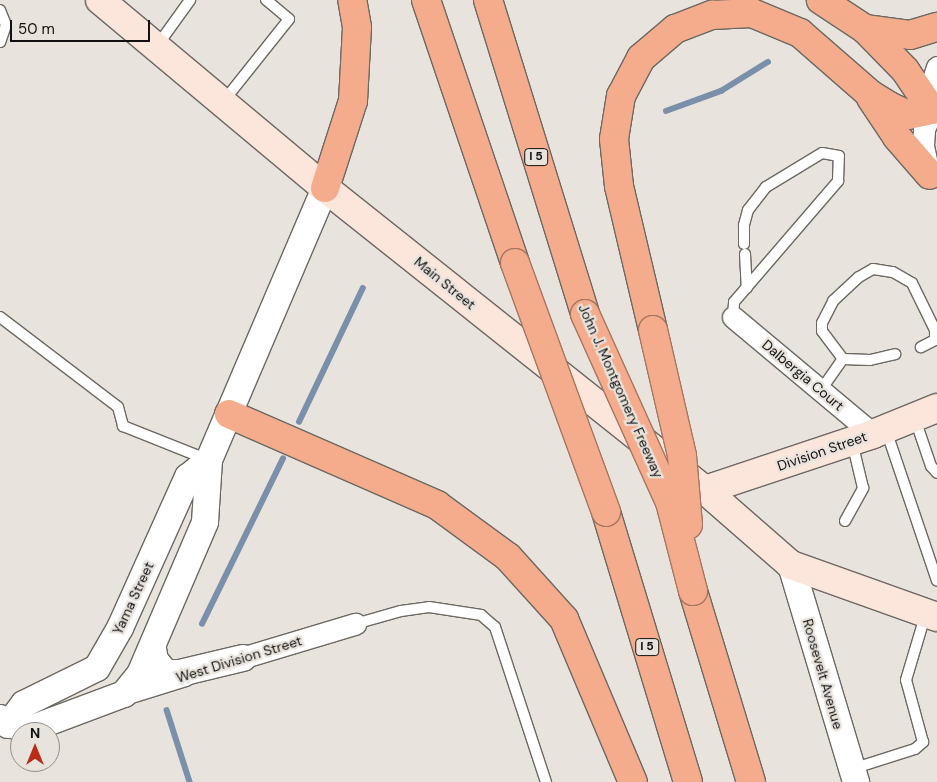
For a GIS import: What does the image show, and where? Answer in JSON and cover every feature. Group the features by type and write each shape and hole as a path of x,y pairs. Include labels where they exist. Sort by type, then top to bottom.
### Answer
{"highway":[{"path":"325,188 353,101 357,27 352,0"},
{"name":"I 5","path":"426,0 515,263 606,512 688,782"},
{"name":"John J. Montgomery Freeway","path":"488,0 585,314 670,502 693,591 751,782"},
{"path":"693,591 682,456 619,186 614,139 621,96 642,58 676,29 712,15 752,13 800,34 870,94 908,115 935,101 865,29 820,0"},
{"path":"865,29 910,35 937,27"},
{"path":"870,94 874,106 930,174"},
{"path":"229,414 437,506 508,556 564,619 633,782"}],"main road":[{"name":"Main Street","path":"100,0 325,188 705,490 791,565"},
{"name":"Division Street","path":"705,490 870,434 925,411"},
{"path":"791,565 931,615"}],"street":[{"path":"930,174 923,145 924,129 935,101 931,84 937,67"},
{"name":"Yama Street","path":"124,694 140,674 153,649 205,522 209,460 325,188"},
{"name":"Dalbergia Court","path":"733,317 870,434"},
{"name":"Yama Street","path":"3,726 24,704 97,668 120,628 188,478 209,460"},
{"name":"Roosevelt Avenue","path":"791,565 853,776"},
{"name":"West Division Street","path":"124,694 355,624"},
{"path":"153,649 155,660 166,673 180,673 243,658"},
{"path":"3,726 25,731 124,694"}],"lane":[{"path":"156,47 190,0"},
{"path":"222,102 289,19 266,0"},
{"path":"0,10 6,25 0,42"},
{"path":"733,317 734,302 838,181 840,156 822,153 766,187 748,210 744,225 746,288"},
{"path":"843,359 822,331 822,323 833,301 859,277 873,268 893,272 912,282 928,311 936,342 921,347"},
{"path":"0,316 118,407 123,426 209,460"},
{"path":"843,359 870,360 895,354"},
{"path":"820,390 843,359"},
{"path":"925,411 931,466 937,473"},
{"path":"845,521 863,488 870,434"},
{"path":"870,434 936,578"},
{"path":"355,624 401,611 429,607 481,615 495,627 546,782"},
{"path":"853,776 914,749 923,742 906,680 931,615"}],"waterway":[{"path":"666,111 721,91 768,62"},
{"path":"299,422 363,288"},
{"path":"202,624 283,459"},
{"path":"167,710 190,782"}]}
